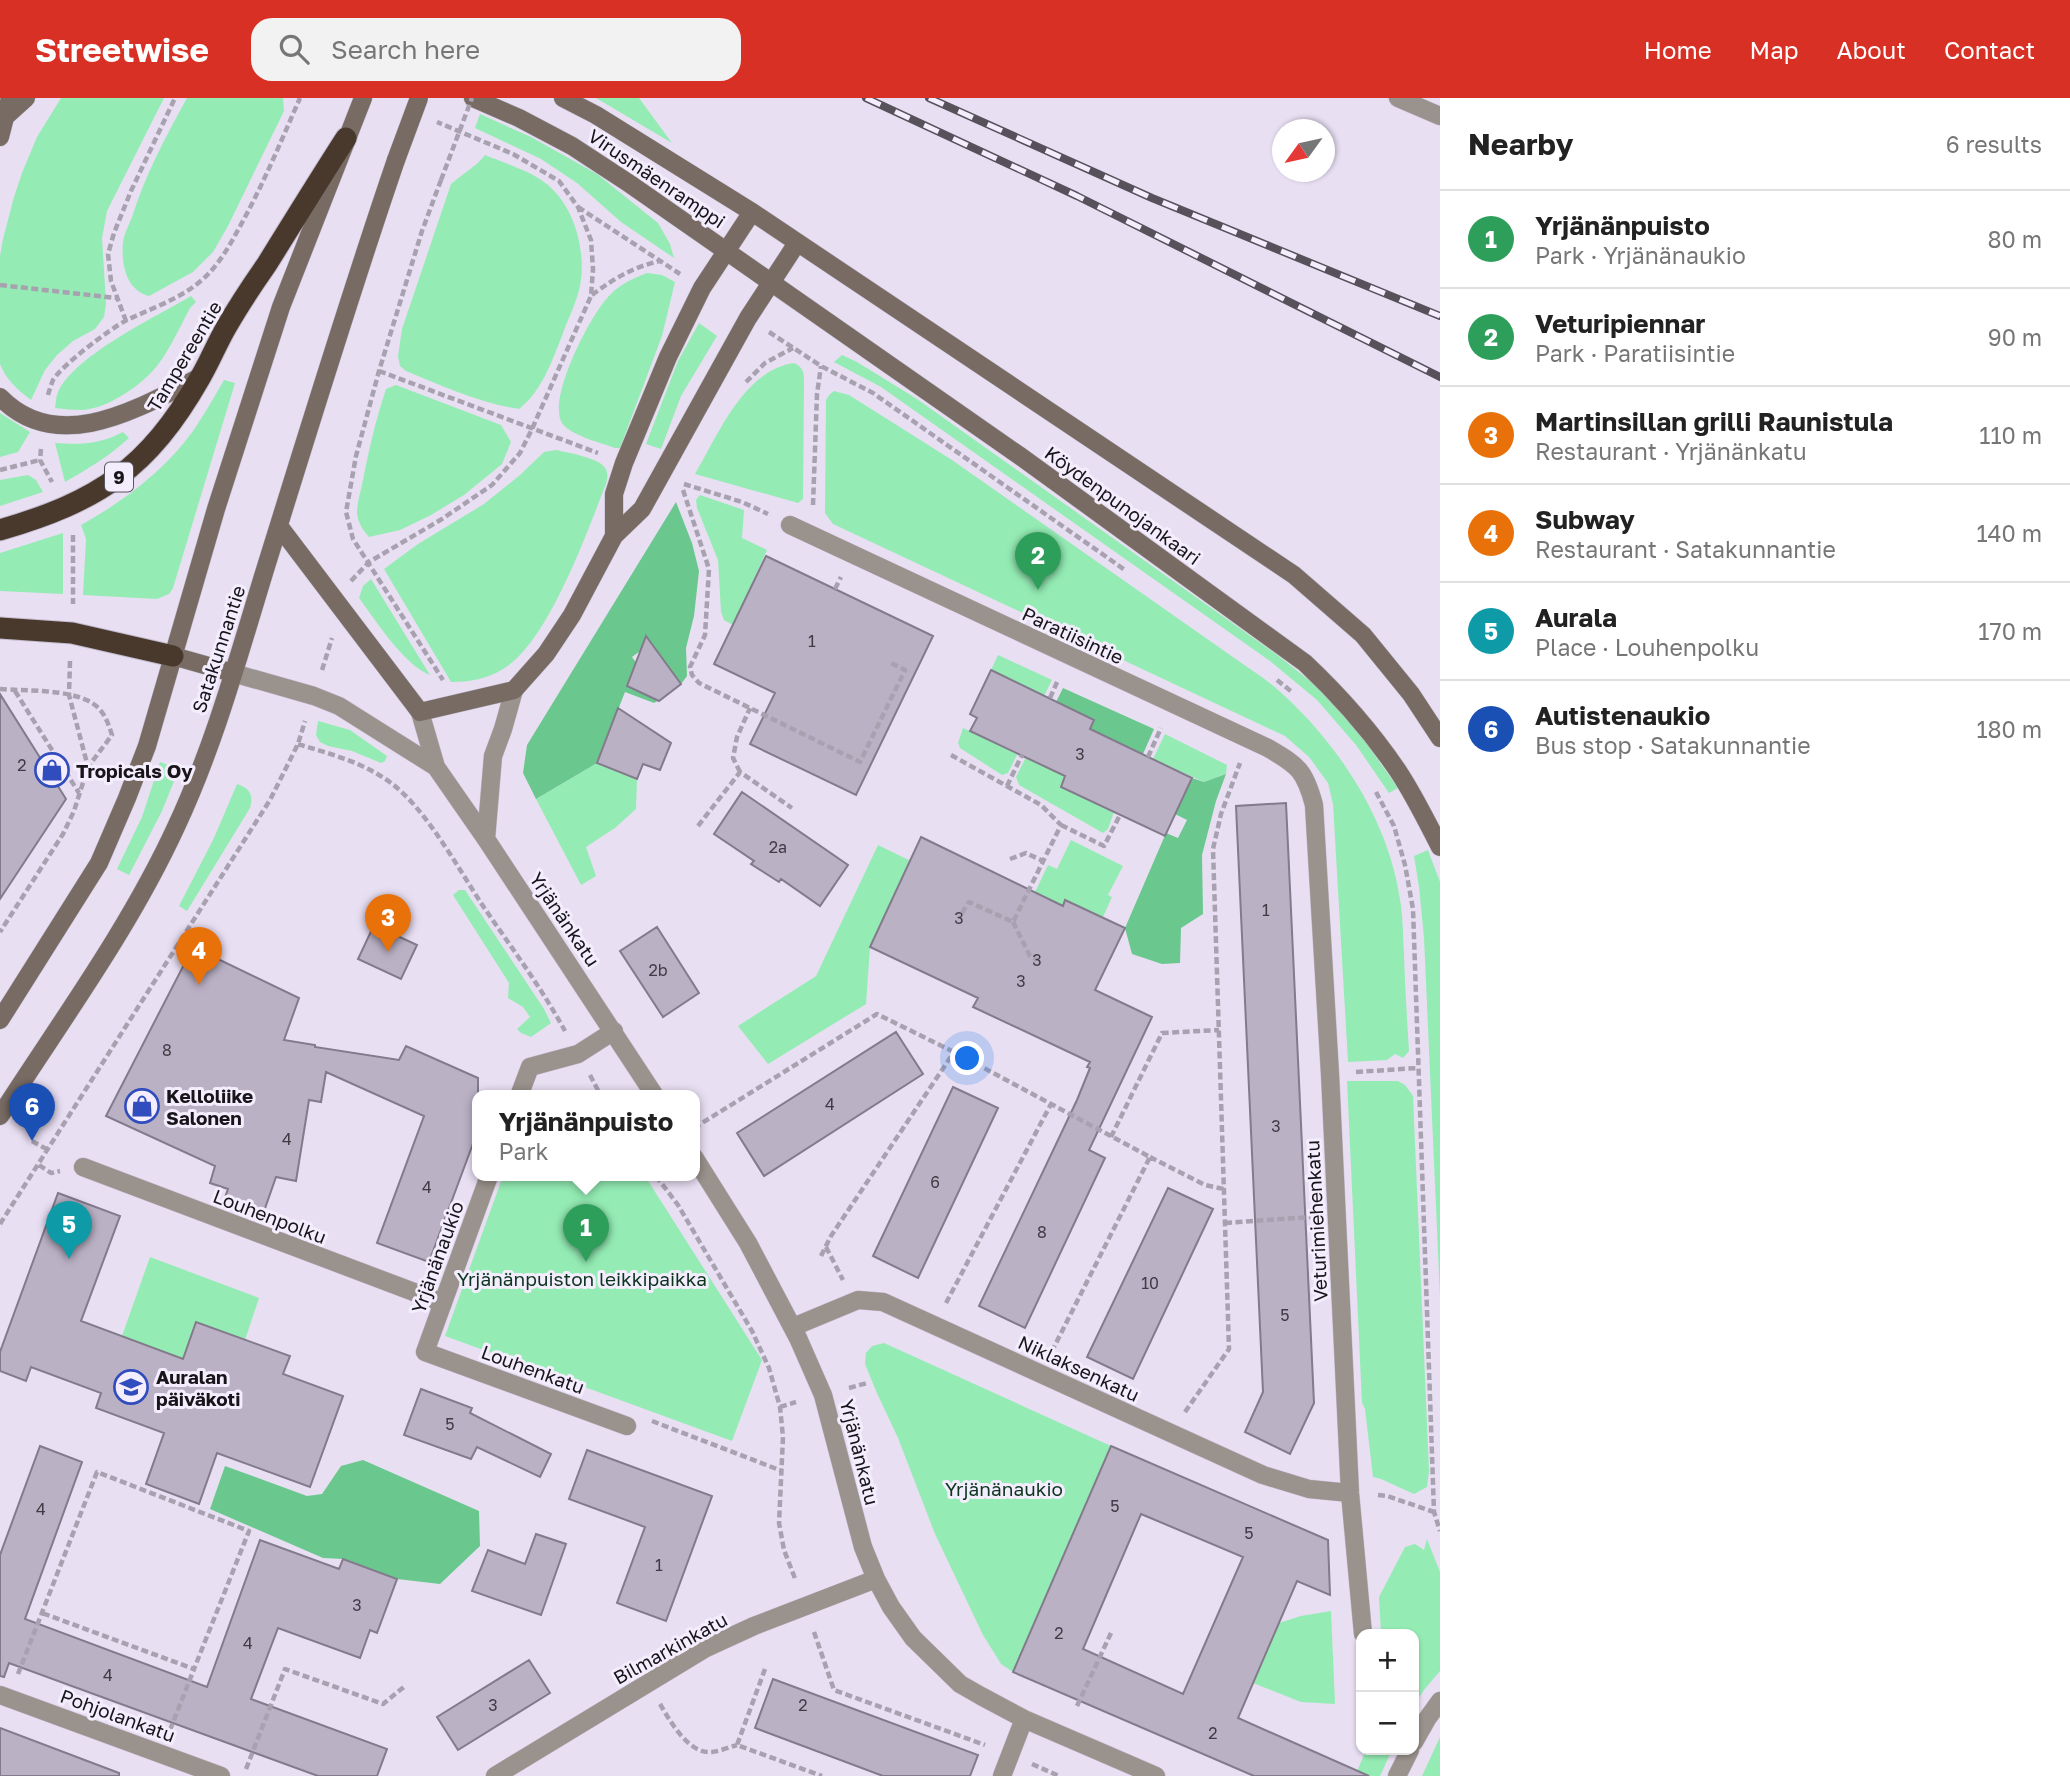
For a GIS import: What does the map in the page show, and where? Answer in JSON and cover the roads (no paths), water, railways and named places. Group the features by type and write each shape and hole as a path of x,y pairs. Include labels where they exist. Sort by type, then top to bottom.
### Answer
{"highway":[{"name":"Tampereentie","path":"0,530 64,508 111,483 154,445 185,404 227,326 346,138"},
{"path":"0,628 72,633 173,656"}],"main road":[{"path":"0,137 10,98"},
{"path":"5,117 26,98"},
{"name":"9","path":"346,138 363,98"},
{"name":"Satakunnantie","path":"0,1115 148,882 176,828 196,780 233,673 352,289 419,98"},
{"name":"Virusmäenramppi","path":"472,98 519,118 572,146 726,251 702,288 667,357 624,463 614,494 614,536"},
{"name":"Virusmäenramppi","path":"563,98 596,115 752,212"},
{"name":"Satakunnantie","path":"0,1020 99,863 127,798 147,746 268,343 346,138"},
{"path":"726,251 752,212"},
{"name":"Köydenpunojankaari","path":"752,212 1294,575 1363,635 1410,694 1440,738"},
{"name":"Virusmäenramppi","path":"514,690 546,654 572,615 614,536 642,509 748,318 797,243"},
{"name":"Köydenpunojankaari","path":"726,251 1020,456 1305,663 1339,696 1376,740 1399,772 1440,847"},
{"path":"0,397 10,407 43,422 64,426 79,425 103,421 142,406 202,376"},
{"name":"Yrjänänkatu","path":"279,526 420,712"},
{"path":"173,656 233,673"},
{"path":"420,712 514,690"}],"street":[{"path":"1398,98 1440,116"},
{"name":"Paratiisintie","path":"790,525 1249,739 1290,761 1307,780 1314,805"},
{"name":"Yrjänänkatu","path":"233,673 314,696 339,706 436,768"},
{"name":"Virusmäenramppi","path":"486,839 493,756 514,690"},
{"name":"Yrjänänkatu","path":"420,712 436,768 486,839 651,1090"},
{"name":"Veturimiehenkatu","path":"1314,805 1350,1493 1363,1629"},
{"path":"521,1090 530,1067 578,1054 614,1031"},
{"name":"Yrjänänkatu","path":"700,1165 793,1327 823,1395 863,1547 891,1607 913,1638 960,1684 1024,1719 1156,1776"},
{"name":"Louhenpolku","path":"83,1167 443,1303"},
{"name":"Yrjänänaukio","path":"425,1352 487,1181"},
{"name":"Niklaksenkatu","path":"793,1327 854,1302 883,1302 1263,1475 1309,1489 1350,1493"},
{"name":"Louhenkatu","path":"425,1352 627,1426"},
{"name":"Bilmarkinkatu","path":"495,1776 706,1648 876,1579"},
{"name":"Pohjolankatu","path":"5,1696 221,1776"},
{"path":"1419,1733 1440,1701"},
{"path":"1002,1776 1024,1719"},
{"path":"1397,1776 1408,1755"}],"railway":[{"path":"866,98 1077,196 1440,377"},
{"path":"929,98 1152,198 1440,316"}],"place":[{"name":"Veturipiennar","path":"1038,590"},
{"name":"Tropicals Oy","path":"52,770"},
{"name":"Martinsillan grilli Raunistula","path":"388,952"},
{"name":"Subway","path":"199,985"},
{"name":"Kelloliike Salonen","path":"142,1106"},
{"name":"Autistenaukio","path":"32,1141"},
{"name":"Aurala","path":"69,1259"},
{"name":"Yrjänänpuisto","path":"586,1262"},
{"name":"Auralan päiväkoti","path":"131,1387"}],"park label":[{"name":"Yrjänänpuiston leikkipaikka","path":"582,1278"}]}
